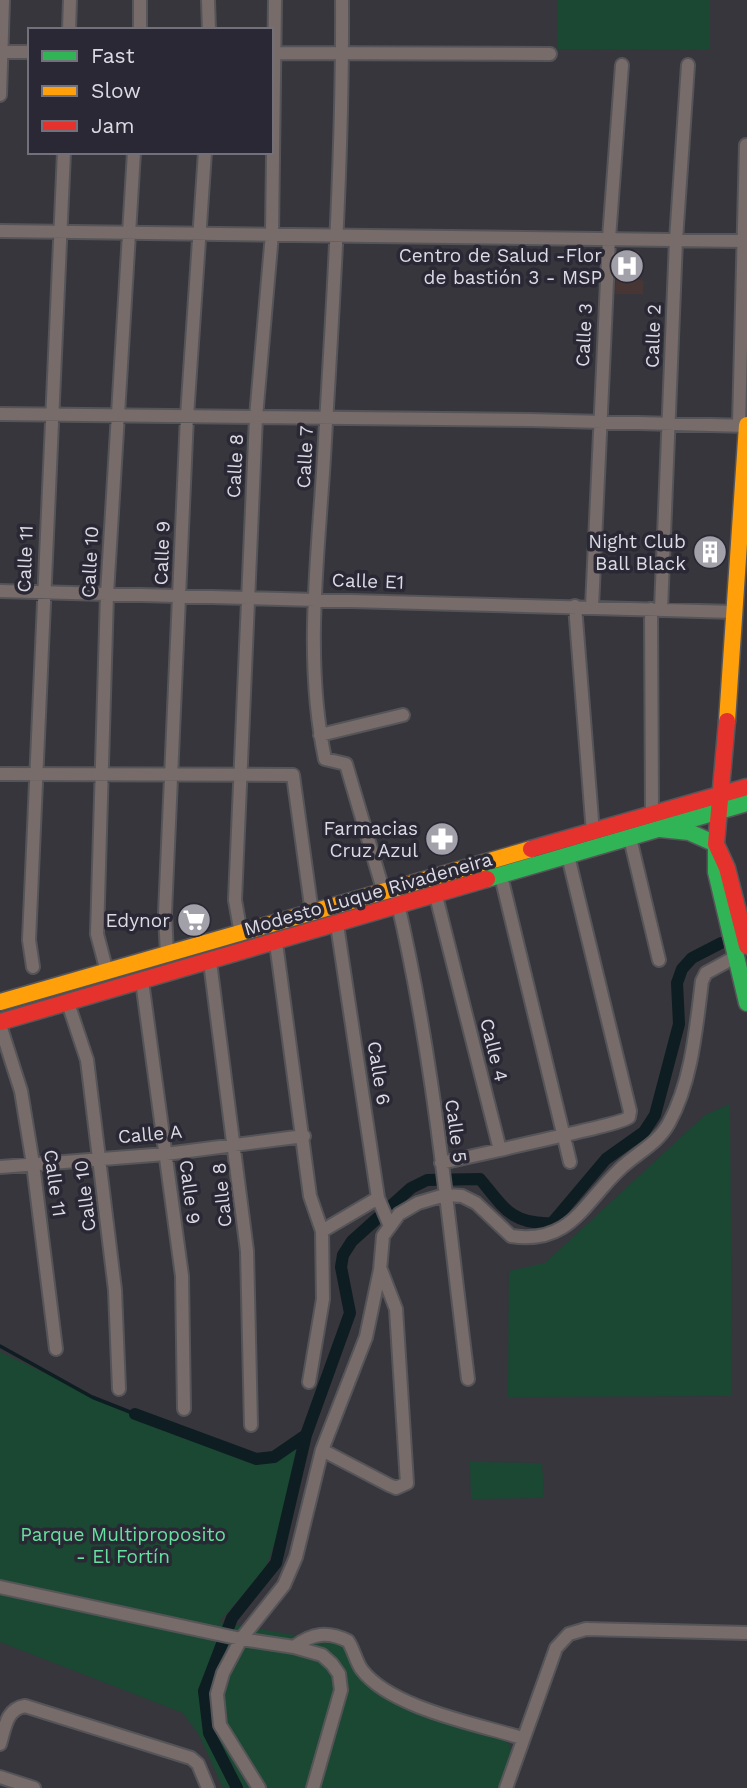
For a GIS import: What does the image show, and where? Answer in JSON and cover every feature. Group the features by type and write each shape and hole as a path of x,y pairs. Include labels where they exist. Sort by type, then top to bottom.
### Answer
{"main road":[{"path":"744,425 734,612 716,844 727,868 742,951 747,1003"},
{"name":"Modesto Luque Rivadeneira","path":"0,1002 593,833 656,822 720,802 747,787"},
{"name":"Modesto Luque Rivadeneira","path":"720,802 747,803"},
{"path":"656,822 716,844"},
{"name":"Modesto Luque Rivadeneira","path":"0,1023 630,838 656,822"}],"street":[{"path":"0,94 3,0"},
{"path":"69,28 70,0"},
{"path":"140,0 140,28"},
{"path":"208,0 209,28"},
{"name":"Calle 8","path":"273,53 275,0"},
{"name":"Calle 7","path":"342,0 337,234 316,599 314,699 326,760 346,764 390,891"},
{"path":"1,52 28,52"},
{"path":"273,53 550,54"},
{"name":"Calle 3","path":"592,607 609,238 622,65"},
{"name":"Calle 2","path":"656,822 656,609 669,425 676,240 688,65"},
{"path":"0,414 744,425 746,145"},
{"name":"Calle 11","path":"33,967 29,940 50,415 64,154"},
{"name":"Calle 10","path":"107,972 97,934 107,594 134,154"},
{"name":"Calle 9","path":"167,955 165,913 187,416 205,154"},
{"name":"Calle 8","path":"240,934 235,900 240,775 257,417 272,233 272,154"},
{"path":"0,230 744,241"},
{"name":"Calle E1","path":"0,591 734,612"},
{"path":"575,606 593,833"},
{"path":"320,735 403,716"},
{"path":"0,774 293,775 312,914"},
{"path":"630,838 659,960"},
{"path":"441,1167 563,1133 625,1122 630,1111 568,856"},
{"path":"501,876 570,1162"},
{"name":"Calle 5","path":"390,891 399,907 416,996 468,1379"},
{"name":"Calle 4","path":"436,896 500,1150"},
{"name":"Calle 6","path":"337,925 379,1201 388,1222"},
{"path":"276,943 310,1196 323,1231 323,1299 309,1382"},
{"path":"259,1788 228,1743 216,1710 223,1673 236,1638 288,1576 296,1557 322,1450 366,1338 380,1270 383,1236 388,1222 418,1203 444,1192 476,1203 511,1236 540,1235 577,1219 618,1170 650,1147 671,1121 694,1046 702,981 706,972 742,951"},
{"name":"Calle 8","path":"209,962 236,1143 247,1251 251,1425"},
{"name":"Calle 9","path":"142,981 182,1276 184,1409"},
{"name":"Calle 10","path":"68,1003 87,1060 115,1290 120,1388"},
{"name":"Calle 11","path":"0,1023 21,1091 56,1349"},
{"name":"Calle A","path":"0,1167 100,1157 166,1154 304,1136"},
{"path":"323,1231 379,1201"},
{"path":"322,1450 396,1488 407,1483 396,1309 380,1270"},
{"path":"0,1587 236,1638 294,1647 322,1656 339,1674 341,1690 313,1788"},
{"path":"506,1788 556,1648 569,1634 586,1629 747,1633"},
{"path":"294,1647 317,1635 334,1634 348,1641 360,1668 372,1681 402,1699 522,1738"},
{"path":"0,1744 9,1715 13,1710 25,1706 191,1758 198,1764 208,1788"},
{"path":"0,1777 34,1788"}],"shaded area":[{"name":"Centro de Salud -Flor de bastión 3 - MSP","path":"639,251 637,279 644,281 643,294 615,294 617,252"}],"green space":[{"path":"558,0 710,0 710,50 557,49"},
{"path":"730,1104 732,1396 508,1397 509,1271 545,1263 705,1115"},
{"name":"Parque Multiproposito - El Fortín","path":"0,1352 179,1437 258,1462 277,1459 297,1446 278,1534 265,1569 219,1622 345,1644 361,1680 378,1693 506,1739 512,1751 499,1788 223,1788 199,1735 183,1713 0,1642"},
{"path":"470,1462 542,1463 544,1498 471,1499"}],"waterway":[{"path":"237,1788 209,1733 204,1691 232,1618 276,1563 306,1435 350,1313 341,1267 343,1255 352,1241 411,1188 427,1180 480,1179 503,1206 518,1218 552,1223 606,1159 644,1132 655,1115 679,1024 677,983 682,969 692,958 721,943"},
{"path":"0,1346 92,1397 135,1414"},
{"path":"135,1414 256,1459 274,1457 306,1435"}],"traffic: fast":[{"path":"487,879 747,803"},
{"path":"660,829 689,832 716,844"},
{"path":"716,848 716,872 747,1003"}],"traffic: slow":[{"path":"727,721 747,425"},
{"path":"0,1002 531,849"}],"traffic: jam":[{"path":"727,721 716,844 727,868 747,946"},
{"path":"531,849 747,787"},
{"path":"0,1022 487,879"}],"place":[{"name":"Centro de Salud -Flor de bastión 3 - MSP","path":"627,266"},
{"name":"Night Club Ball Black","path":"710,552"},
{"name":"Farmacias Cruz Azul","path":"442,839"},
{"name":"Edynor","path":"194,920"}]}
